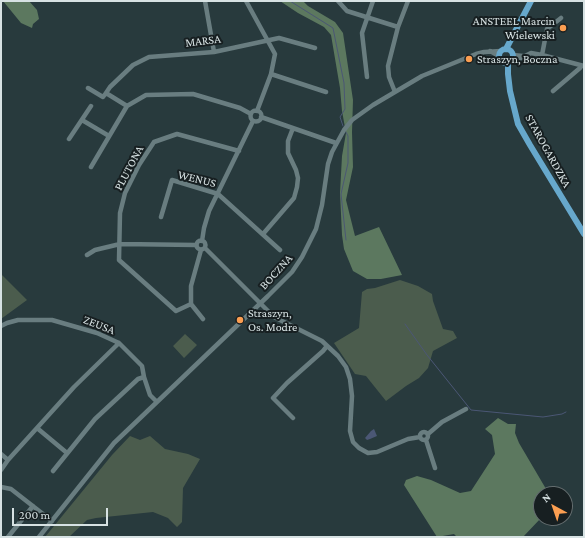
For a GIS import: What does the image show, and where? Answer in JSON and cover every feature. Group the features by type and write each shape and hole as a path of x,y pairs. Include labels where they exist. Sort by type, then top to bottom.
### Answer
{"main road":[{"path":"507,56 521,19 531,1"},
{"name":"STAROGARDZKA","path":"507,56 512,101 518,124 584,234"}],"street":[{"path":"205,1 214,52"},
{"path":"246,1 275,54 271,74 257,111"},
{"path":"338,1 348,11 398,27"},
{"path":"367,77 362,33 372,1"},
{"path":"394,92 389,77 388,66 398,27 408,1"},
{"path":"561,18 547,29 542,54 582,66"},
{"name":"MARSA","path":"106,94 110,87 133,65 149,57 214,52 279,38 315,48"},
{"name":"BOCZNA","path":"39,537 114,443 292,272 312,238 322,205 328,164 336,143 344,130 360,114 394,92 436,70 476,54 490,51 519,59 531,54 542,54"},
{"path":"553,91 582,66"},
{"path":"271,74 326,92"},
{"path":"88,88 103,97 106,94 127,106"},
{"path":"91,167 127,106 146,95 193,94 240,108 251,114"},
{"path":"69,139 91,106"},
{"path":"251,114 252,112 257,111"},
{"path":"257,111 260,113 261,117 336,143"},
{"path":"251,114 250,118 253,121"},
{"path":"253,121 258,121 261,117"},
{"path":"82,120 109,136"},
{"path":"203,319 191,304 191,286 205,243 202,241 204,228 209,211 253,121"},
{"path":"263,234 294,198 298,178 288,153 288,141 293,128"},
{"name":"PLUTONA","path":"191,304 176,311 119,260 120,213 125,193 139,165 154,142 177,134 239,151"},
{"name":"WENUS","path":"161,216 172,180 218,194 280,250"},
{"path":"87,255 95,250 120,244 196,245 199,241 202,241"},
{"path":"196,245 198,249 203,249 276,318 322,341 342,361 350,379 352,396 350,431 352,439 357,446 365,452 374,453 408,439 420,437 422,440 426,440"},
{"name":"ZEUSA","path":"1,326 18,320 52,320 97,333 119,343 142,366 150,395 157,402"},
{"path":"1,470 8,460 74,386 119,343"},
{"path":"293,418 273,398 327,346"},
{"path":"53,471 104,410 138,379 144,376"},
{"path":"435,468 426,440 428,434 442,422 466,409"},
{"path":"37,428 67,453"},
{"path":"420,437 423,432 428,434"},
{"path":"1,454 8,460"},
{"path":"1,487 11,489 52,521"},
{"path":"8,537 33,506"}],"green space":[{"path":"3,1 29,1 37,10 39,19 33,24 32,28 21,23"},
{"path":"280,1 303,1 308,6 335,22 343,33 353,100 353,167 346,200 355,236 379,227 402,275 381,279 367,279 353,271 344,249 342,235 340,193 342,156 346,133 331,35 324,27"},
{"path":"1,274 27,300 1,319"},
{"path":"400,280 418,286 432,294 443,329 453,331 457,338 433,351 428,368 419,378 386,401 366,376 355,374 334,343 359,328 362,292 367,289"},
{"path":"185,334 197,345 184,358 173,346"},
{"path":"498,418 508,424 516,424 515,433 519,443 544,486 533,486 533,526 523,537 457,537 454,534 437,537 404,485 406,480 417,476 431,480 460,493 471,491 495,454 492,435 485,429"},
{"path":"130,436 140,440 150,436 165,449 188,454 200,459 183,488 182,522 177,527 168,518 153,512 96,518 87,520 69,537 45,537 112,455"}],"water":[{"path":"374,429 377,436 367,440 365,438"}],"waterway":[{"path":"290,1 333,28 344,83 345,109 340,117 343,126"},
{"path":"346,132 348,136 348,163 341,194 346,240"},
{"path":"405,324 427,355 471,410 543,417 566,412"}],"place":[{"name":"ANSTEEL Marcin Wielewski","path":"563,28"},
{"name":"Straszyn, Boczna","path":"469,59"},
{"name":"Straszyn, Os. Modre","path":"240,320"}]}
